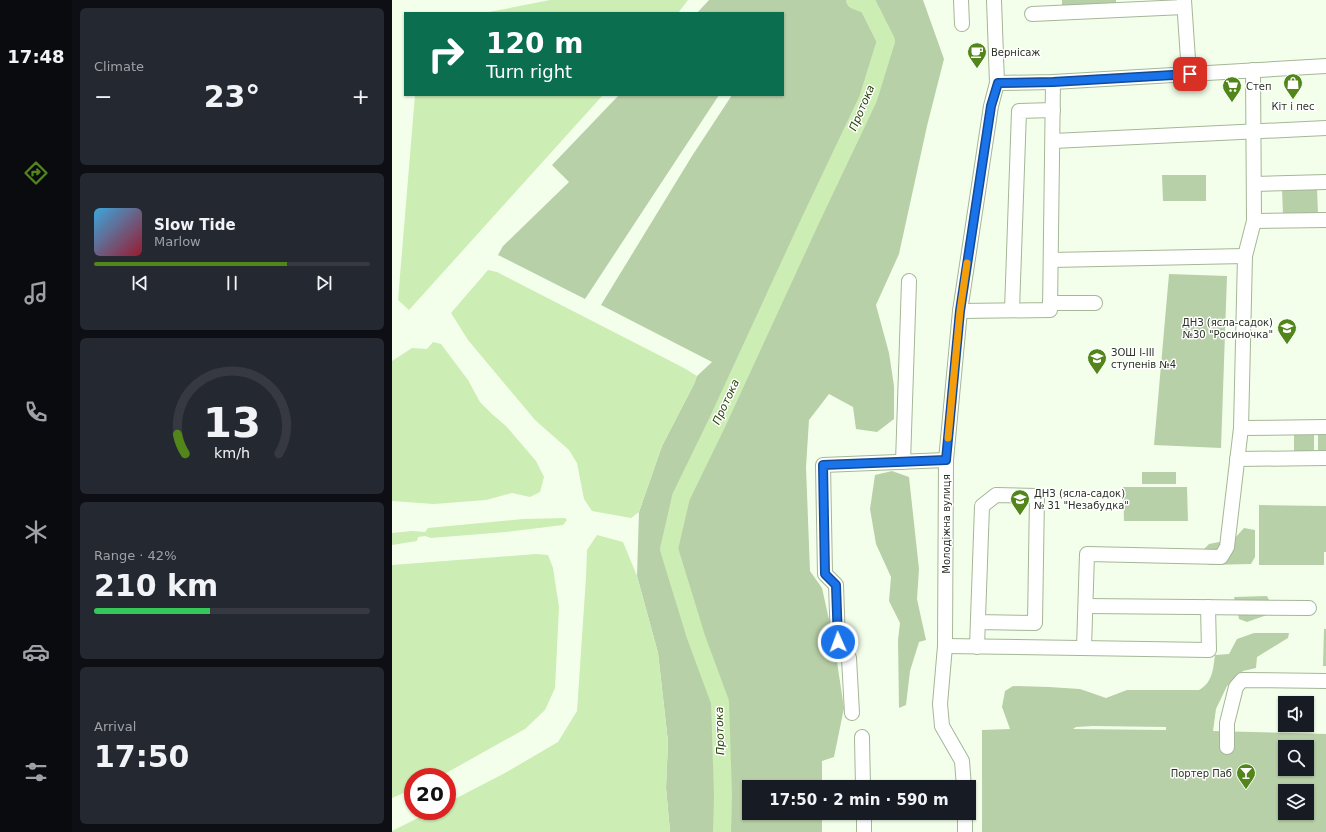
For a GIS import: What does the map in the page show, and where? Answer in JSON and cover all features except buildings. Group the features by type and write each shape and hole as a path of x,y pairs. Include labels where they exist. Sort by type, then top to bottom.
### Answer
{"street":[{"path":"961,0 962,24"},
{"name":"Молодіжна вулиця","path":"963,780 962,761 942,726 940,704 945,646 946,460 960,311 991,106 998,83 994,0"},
{"path":"1032,14 1184,4 1190,74"},
{"path":"998,83 1053,82 1326,66"},
{"path":"1084,648 1087,554 1221,557 1227,546 1241,428 1245,256 1254,221 1253,70"},
{"path":"960,311 1050,310 1053,82"},
{"path":"1012,310 1019,111 1053,110"},
{"path":"1053,142 1326,128"},
{"path":"1254,184 1326,182"},
{"path":"1254,221 1326,220"},
{"path":"1051,260 1245,256"},
{"path":"903,462 909,281"},
{"path":"1050,303 1095,303"},
{"path":"1241,428 1326,427"},
{"path":"1237,459 1326,458"},
{"path":"852,714 849,658 838,642 836,585 825,574 823,465 946,460"},
{"path":"977,647 982,506 996,495 1037,496 1035,623 978,622"},
{"path":"1086,606 1309,608"},
{"path":"945,646 1209,650 1208,607"},
{"path":"1227,747 1227,723 1236,686 1242,680 1326,681"},
{"path":"862,737 863,780"},
{"path":"864,820 864,832"},
{"path":"965,820 965,832"}],"shaded area":[{"path":"550,0 688,0 679,12 489,12"},
{"path":"709,0 923,0 944,59 927,126 899,254 876,305 889,353 894,386 894,419 877,432 856,429 853,407 829,394 809,420 806,467 810,571 822,588 834,642 844,708 834,757 822,761 822,780 742,780 742,820 822,820 822,832 670,832 666,788 668,742 658,653 637,576 639,512 662,446 697,376 712,362 601,305 692,156 731,96 784,96 784,12 698,12"},
{"path":"1062,0 1116,0 1116,4 1062,6"},
{"path":"415,96 602,96 409,310 398,300"},
{"path":"618,96 718,96 585,299 498,255 503,246 569,182 552,165"},
{"path":"1162,175 1206,175 1206,201 1163,201"},
{"path":"1317,188 1318,214 1283,215 1282,189"},
{"path":"488,270 497,272 697,376 662,446 639,512 631,518 592,511 584,499 577,463 569,450 535,420 468,340 451,313"},
{"path":"1169,274 1227,276 1221,448 1154,445"},
{"path":"433,342 441,344 468,380 480,402 506,426 536,461 544,477 540,492 530,497 512,493 486,500 434,504 392,501 392,361 412,348 427,349"},
{"path":"1318,431 1326,431 1326,452 1318,452"},
{"path":"1294,432 1314,432 1314,452 1294,452"},
{"path":"892,471 909,477 919,569 917,599 926,640 919,642 910,671 906,705 899,708 898,640 900,623 889,601 891,577 876,544 870,509 875,475"},
{"path":"1142,472 1176,472 1176,484 1142,484"},
{"path":"1123,487 1187,487 1188,521 1124,521"},
{"path":"1259,505 1326,506 1326,552 1324,552 1324,565 1259,565"},
{"path":"565,518 567,520 563,525 506,532 431,538 425,536 418,537 417,541 392,545 392,533 412,531 425,532 428,528 523,519"},
{"path":"1244,528 1255,530 1255,557 1251,564 1210,565 1199,561 1199,554 1209,544 1234,539"},
{"path":"597,535 623,542 637,576 658,653 668,742 666,788 670,832 392,832 414,820 456,820 456,798 505,773 558,742 577,711 587,550"},
{"path":"536,554 548,555 553,568 559,607 555,688 545,710 525,729 455,768 404,768 404,793 392,798 392,565"},
{"path":"1267,596 1271,604 1267,615 1247,622 1239,619 1234,597"},
{"path":"1324,629 1326,629 1326,666 1323,666"},
{"path":"1254,633 1289,633 1288,638 1257,657 1256,668 1243,671 1227,686 1216,709 1213,731 1326,734 1326,832 982,832 982,730 1010,729 1002,707 1005,691 1013,686 1080,689 1106,698 1127,690 1199,690 1204,687 1212,675 1215,655 1229,654 1237,639","holes":["1093,726 1166,727 1166,730 1073,729 1076,727"]}],"waterway":[{"name":"Протока","path":"722,832 723,795 720,702 696,637 669,549 681,497 868,99 886,41 868,5 855,0"}],"slow traffic":[{"path":"948,438 960,311 967,263"}],"place":[{"name":"Вернісаж","path":"977,69"},
{"name":"Кіт і пес","path":"1293,100"},
{"name":"Степ","path":"1232,103"},
{"name":"ДНЗ (ясла-садок) №30 \"Росиночка\"","path":"1287,345"},
{"name":"ЗОШ І-ІІІ ступенів №4","path":"1097,375"},
{"name":"ДНЗ (ясла-садок) № 31 \"Незабудка\"","path":"1020,516"},
{"name":"Портер Паб","path":"1246,790"}],"route":[{"path":"838,642 836,585 825,574 823,465 946,460 960,311 991,106 998,83 1053,82 1190,74"}]}
